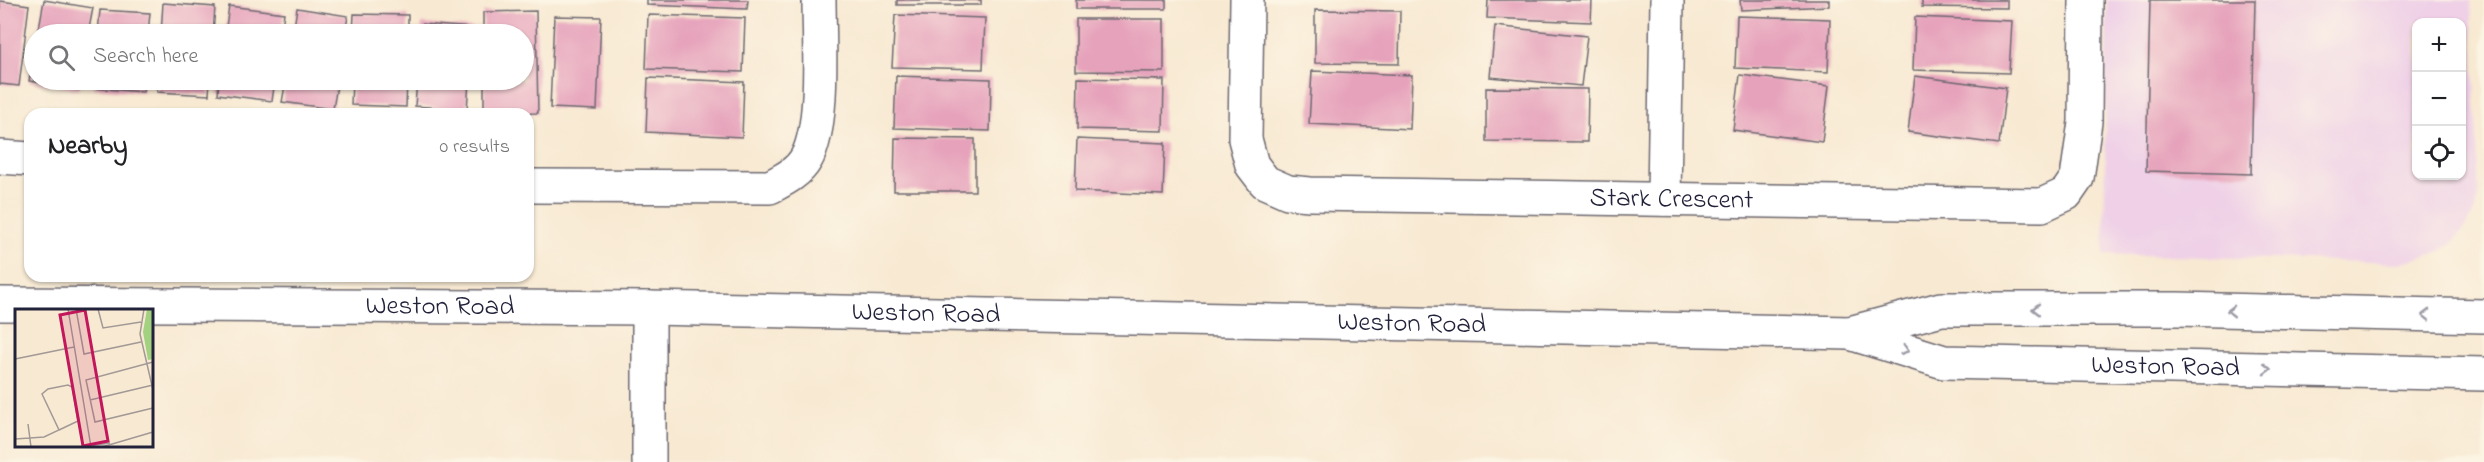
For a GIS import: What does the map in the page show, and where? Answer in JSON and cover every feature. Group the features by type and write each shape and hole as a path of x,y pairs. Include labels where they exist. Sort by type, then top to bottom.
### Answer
{"main road":[{"path":"534,186 770,187 790,176 806,161 814,141 818,118 819,0"},
{"name":"Stark Crescent","path":"1247,0 1245,139 1252,165 1265,182 1288,192 2042,205 2066,194 2077,178 2085,122 2086,0"},
{"path":"1664,199 1667,0"},
{"path":"0,157 24,159"},
{"name":"Weston Road","path":"0,304 649,308 1850,333 1944,362 2484,374"},
{"path":"649,308 650,462"},
{"name":"Weston Road","path":"1850,333 1941,309 2177,309 2484,316"}],"shaded area":[{"path":"2107,0 2471,0 2479,196 2475,211 2455,240 2440,252 2400,263 2104,254"}],"building":[{"path":"44,0 93,8 90,24 40,24"},
{"path":"647,0 748,0 747,9 647,5"},
{"path":"897,0 981,0 981,5 897,5"},
{"path":"1076,0 1166,0 1166,9 1076,9"},
{"path":"1488,0 1592,0 1591,22 1487,18"},
{"path":"1740,0 1829,0 1829,6 1741,10"},
{"path":"1922,0 2007,0 2007,8 1922,7"},
{"path":"2150,0 2255,0 2251,174 2146,171"},
{"path":"0,1 29,5 27,24 24,24 19,86 0,84"},
{"path":"163,3 215,7 214,24 162,24"},
{"path":"229,6 284,13 282,24 226,24"},
{"path":"297,8 348,16 347,24 295,24"},
{"path":"100,10 150,13 149,24 99,24"},
{"path":"1315,10 1400,11 1399,64 1315,63"},
{"path":"536,11 538,113 534,113 534,108 484,108 484,90 534,90 534,24 483,24 483,12"},
{"path":"354,14 408,15 408,24 354,24"},
{"path":"648,15 745,18 743,72 646,69"},
{"path":"895,15 985,18 983,69 892,67"},
{"path":"554,16 601,17 597,110 550,108"},
{"path":"1737,16 1830,19 1828,72 1735,68"},
{"path":"1915,17 2012,21 2009,73 1913,70"},
{"path":"1076,19 1164,19 1164,72 1076,71"},
{"path":"1495,26 1587,36 1581,86 1490,77"},
{"path":"1312,71 1412,75 1410,129 1309,124"},
{"path":"1740,75 1829,86 1822,142 1733,130"},
{"path":"896,76 991,79 990,131 894,128"},
{"path":"1915,76 2006,88 1999,144 1908,132"},
{"path":"648,78 744,82 742,137 646,132"},
{"path":"1078,78 1164,80 1163,131 1077,129"},
{"path":"1486,88 1588,89 1587,142 1486,141"},
{"path":"118,90 143,90 143,92"},
{"path":"157,90 209,90 209,95 157,92"},
{"path":"218,90 274,90 272,101 218,94"},
{"path":"284,90 336,90 333,108 282,102"},
{"path":"352,90 407,90 406,107 351,105"},
{"path":"416,90 468,90 467,108 415,106"},
{"path":"895,138 975,139 975,191 894,191"},
{"path":"1077,139 1165,143 1163,195 1075,191"}]}
